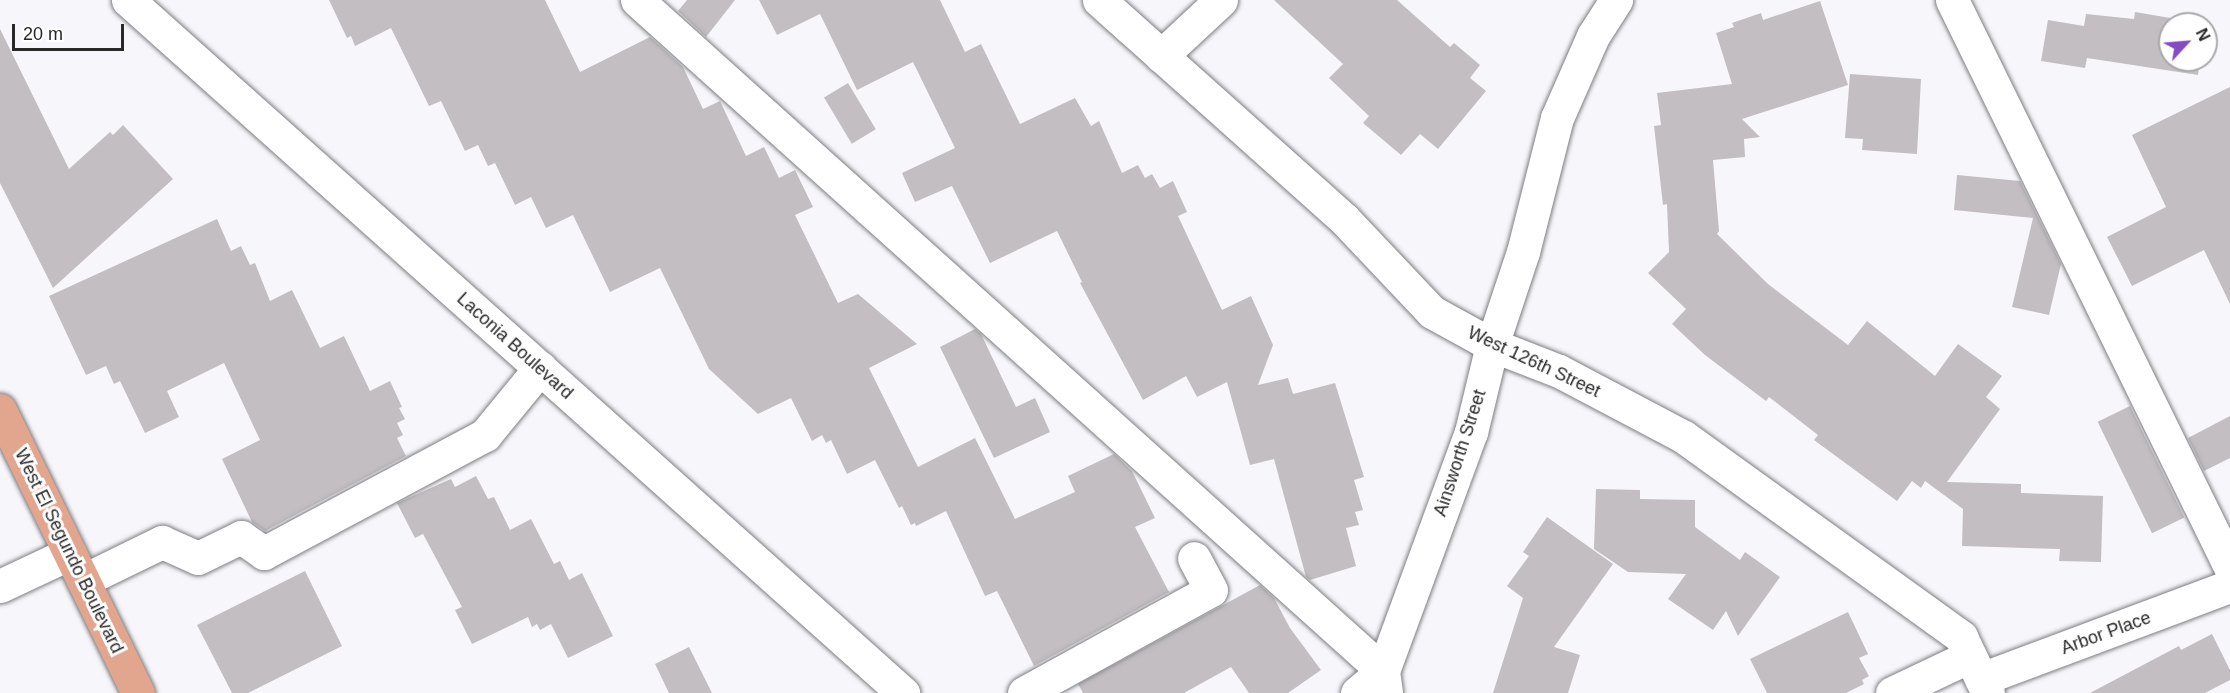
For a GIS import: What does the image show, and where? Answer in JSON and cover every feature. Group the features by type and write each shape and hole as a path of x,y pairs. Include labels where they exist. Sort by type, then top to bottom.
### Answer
{"main road":[{"name":"West El Segundo Boulevard","path":"0,410 138,693"}],"street":[{"name":"Laconia Boulevard","path":"128,0 903,693"},
{"path":"637,0 1384,682"},
{"name":"West 126th Street","path":"1099,0 1344,219 1432,312 1492,345 1559,371 1684,437 1960,637 1980,676"},
{"path":"1161,56 1221,0"},
{"name":"Ainsworth Street","path":"1357,693 1384,682 1471,432 1492,345 1524,252 1557,118 1593,36 1616,0"},
{"path":"1952,0 2230,567"},
{"path":"0,586 162,542 198,558 241,537 264,554 486,435 540,368"},
{"path":"1024,693 1211,590 1194,558"},
{"name":"Arbor Place","path":"1892,693 1980,676 2230,586"}],"building":[{"path":"329,0 545,0 580,72 650,37 683,67 703,109 720,101 746,156 764,147 779,178 795,170 813,207 795,215 838,303 858,294 917,344 869,368 918,467 975,438 1015,519 1075,492 1068,476 1114,454 1132,471 1155,518 1135,527 1169,592 1034,666 997,591 985,596 946,511 916,526 915,523 911,525 902,506 899,508 875,460 847,474 831,440 826,443 822,435 812,441 791,398 758,414 709,369 660,268 610,292 573,215 546,228 531,197 515,205 495,163 488,166 478,145 465,151 441,101 429,106 391,28 355,46 351,36 347,38"},
{"path":"687,0 735,0 706,37 678,11"},
{"path":"759,0 940,0 965,52 981,44 1020,124 1075,98 1091,126 1099,121 1122,173 1138,165 1145,178 1152,174 1160,188 1173,181 1187,212 1178,216 1222,310 1251,296 1273,345 1258,385 1288,378 1293,394 1335,383 1364,477 1354,480 1363,510 1355,512 1359,525 1346,528 1356,566 1310,580 1306,577 1274,459 1250,465 1227,382 1197,397 1186,376 1143,400 1080,283 1082,282 1057,231 990,263 952,186 915,202 902,173 955,148 913,62 857,90 820,14 777,35"},
{"path":"1274,0 1397,0 1450,47 1454,43 1480,65 1470,78 1486,91 1438,149 1420,134 1401,155 1363,123 1369,116 1329,78 1343,64"},
{"path":"1820,1 1848,85 1742,119 1760,137 1744,139 1745,157 1713,160 1719,231 1717,234 1768,284 1848,345 1867,321 1935,376 1958,344 2002,376 1986,397 2000,409 1947,482 2021,484 2021,493 2103,496 2101,562 2059,561 2060,549 1962,546 1963,509 1925,481 1921,488 1912,481 1897,501 1814,440 1818,435 1769,397 1766,401 1705,355 1672,324 1686,309 1648,273 1669,252 1667,204 1663,205 1654,126 1661,125 1657,93 1732,84 1716,33 1734,27 1732,23 1761,13 1763,20"},
{"path":"2135,12 2158,16 2158,69 2087,58 2085,68 2041,61 2048,20 2084,26 2086,14 2134,19"},
{"path":"0,29 69,169 110,132 113,135 123,125 173,179 53,288 0,183"},
{"path":"2178,72 2198,72 2198,75"},
{"path":"1850,74 1921,79 1917,154 1862,150 1863,139 1845,138"},
{"path":"848,83 876,129 852,144 824,97"},
{"path":"2230,87 2230,304 2204,250 2132,286 2107,237 2166,207 2132,135"},
{"path":"1957,175 2020,181 2061,264 2049,315 2012,307 2033,218 1954,210"},
{"path":"217,219 231,251 241,246 250,265 255,263 270,301 292,290 320,348 344,336 370,391 390,381 405,419 397,423 403,435 397,438 406,456 265,531 252,522 222,459 260,440 224,363 167,391 179,417 145,433 120,381 114,384 106,366 86,375 49,296"},
{"path":"975,329 981,334 1016,407 1035,398 1050,432 994,458 940,347"},
{"path":"2130,406 2184,517 2152,533 2098,422"},
{"path":"2230,416 2230,458 2204,471 2188,438"},
{"path":"476,476 488,499 494,497 510,530 531,519 554,564 560,561 569,580 582,573 613,636 568,658 551,624 540,630 537,624 532,627 528,617 472,644 455,610 462,607 423,534 415,538 397,503 451,479 455,487"},
{"path":"1596,489 1640,490 1640,499 1695,500 1695,527 1740,560 1745,552 1780,577 1738,636 1726,611 1713,630 1668,599 1686,574 1628,572 1594,549"},
{"path":"1547,517 1613,564 1554,647 1580,655 1568,693 1493,693 1523,598 1507,586 1529,556 1523,552"},
{"path":"305,571 342,646 248,693 232,693 197,625"},
{"path":"1260,585 1274,598 1290,628 1321,670 1288,693 1249,693 1231,667 1184,693 1083,693 1078,684"},
{"path":"1848,612 1868,654 1859,658 1869,676 1862,680 1864,684 1846,693 1767,693 1750,659"},
{"path":"2212,634 2230,670 2230,680 2205,693 2090,693 2179,646 2181,650"},
{"path":"689,647 712,693 669,693 655,664"}]}
